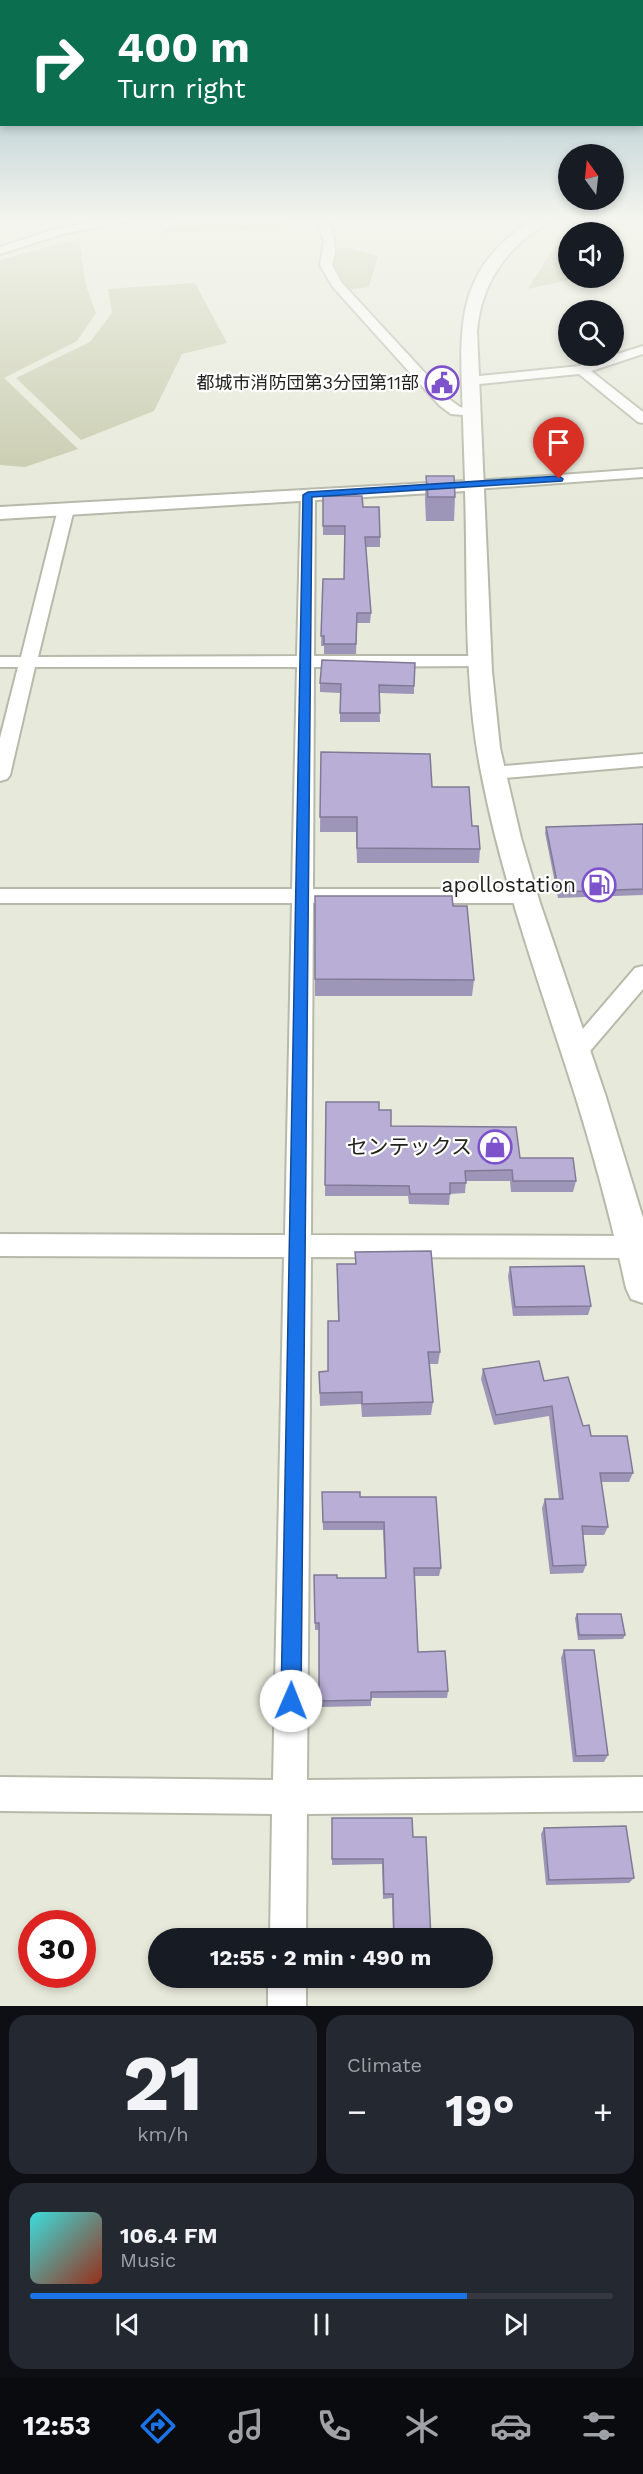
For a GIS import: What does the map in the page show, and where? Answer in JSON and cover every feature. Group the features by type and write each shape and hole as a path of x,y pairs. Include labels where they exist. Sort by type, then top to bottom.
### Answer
{"street":[{"path":"362,313 444,402 456,411 470,413"},
{"path":"472,313 468,340 470,413 475,485 480,661 486,740 507,836 524,896 598,1114 635,1247 643,1288"},
{"path":"469,381 582,370 643,350"},
{"path":"582,370 643,419"},
{"path":"0,513 643,473"},
{"path":"288,1928 308,495"},
{"path":"0,775 66,509"},
{"path":"0,662 480,661"},
{"path":"493,773 643,760"},
{"path":"0,896 524,896"},
{"path":"577,1051 643,974"},
{"path":"0,1245 635,1247"},
{"path":"0,1794 290,1797 643,1794"},
{"path":"287,1988 287,2006"}],"green space":[{"path":"0,313 96,313 77,341 4,378 78,449 25,467 0,465"},
{"path":"112,313 211,313 227,343 182,354 154,411 81,440 16,378 90,342"}],"building":[{"path":"426,476 454,476 455,497 428,497"},
{"path":"323,496 362,496 363,507 379,507 380,537 365,537 371,613 357,613 356,644 324,644 324,636 321,636 323,579 344,579 345,526 323,526"},
{"path":"322,660 415,663 414,686 379,685 380,713 340,713 341,684 320,683"},
{"path":"321,752 430,754 432,787 469,787 472,826 478,826 480,849 357,848 357,817 320,817"},
{"path":"643,824 643,889 559,892 546,827"},
{"path":"315,896 452,896 453,906 467,906 474,980 315,979"},
{"path":"326,1102 379,1102 379,1110 391,1110 391,1126 516,1127 520,1158 573,1158 576,1181 513,1181 512,1170 465,1171 466,1183 450,1183 450,1194 410,1194 409,1186 325,1185"},
{"path":"431,1251 440,1352 428,1352 433,1402 362,1404 362,1392 320,1393 319,1372 328,1371 328,1321 339,1321 337,1264 356,1264 355,1252"},
{"path":"584,1266 591,1306 515,1307 510,1267"},
{"path":"539,1361 544,1381 568,1377 583,1426 589,1425 591,1436 627,1436 633,1473 600,1473 608,1527 582,1526 586,1565 553,1566 545,1499 563,1499 552,1406 496,1415 483,1369"},
{"path":"322,1492 360,1492 360,1497 436,1497 441,1568 414,1568 418,1652 445,1651 448,1691 371,1692 371,1700 319,1701 319,1623 315,1623 314,1575 337,1575 337,1578 386,1578 384,1522 323,1522"},
{"path":"577,1614 621,1614 625,1635 579,1635"},
{"path":"564,1650 594,1650 608,1755 576,1756"},
{"path":"332,1818 412,1818 413,1837 426,1837 431,1928 394,1928 393,1894 384,1894 383,1859 332,1859"},
{"path":"626,1826 634,1878 549,1880 544,1828"}],"place":[{"name":"都城市消防団第3分団第11部","path":"442,383"},
{"name":"apollostation","path":"599,885"},
{"name":"センテックス","path":"495,1147"}],"route":[{"path":"291,1701 308,495 559,479"}]}
